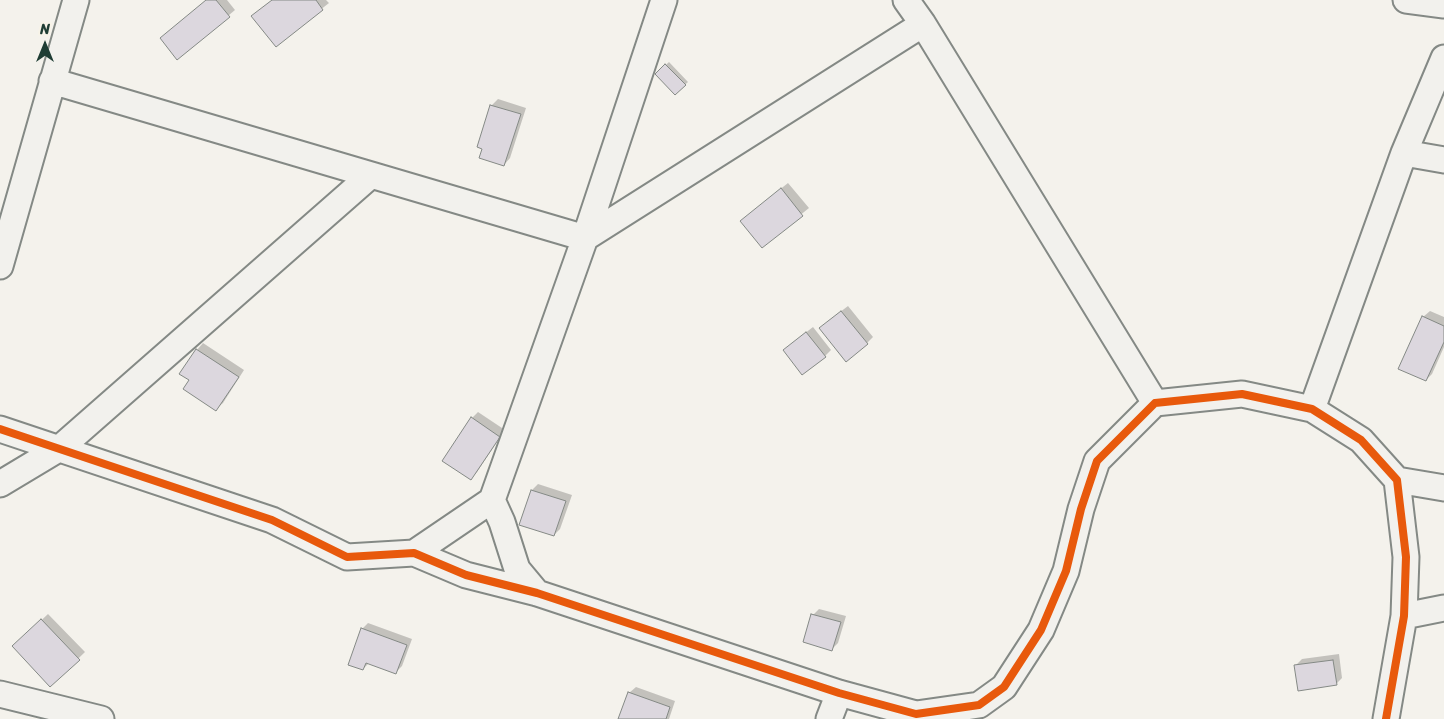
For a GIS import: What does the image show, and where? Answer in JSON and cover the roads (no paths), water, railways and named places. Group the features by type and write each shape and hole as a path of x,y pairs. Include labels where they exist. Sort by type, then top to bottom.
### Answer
{"street":[{"path":"0,266 76,0"},
{"path":"414,553 492,500 585,238 664,0"},
{"path":"906,0 923,24 1156,403"},
{"path":"1406,0 1444,6"},
{"path":"52,81 585,238 923,24"},
{"path":"1312,409 1404,152 1444,58"},
{"path":"1404,152 1444,160"},
{"path":"0,484 60,448 371,175"},
{"path":"0,429 272,520 347,557 414,553 466,575 537,593 839,693 916,714 981,712 1004,688 1041,630 1066,571 1081,509 1097,461 1156,403 1242,394 1312,409 1361,440 1397,480 1406,557 1404,616 1386,719"},
{"path":"1397,480 1444,488"},
{"path":"492,500 502,522 517,569 537,593"},
{"path":"1404,616 1444,608"},
{"path":"829,719 839,693"},
{"path":"0,694 101,719"}]}
